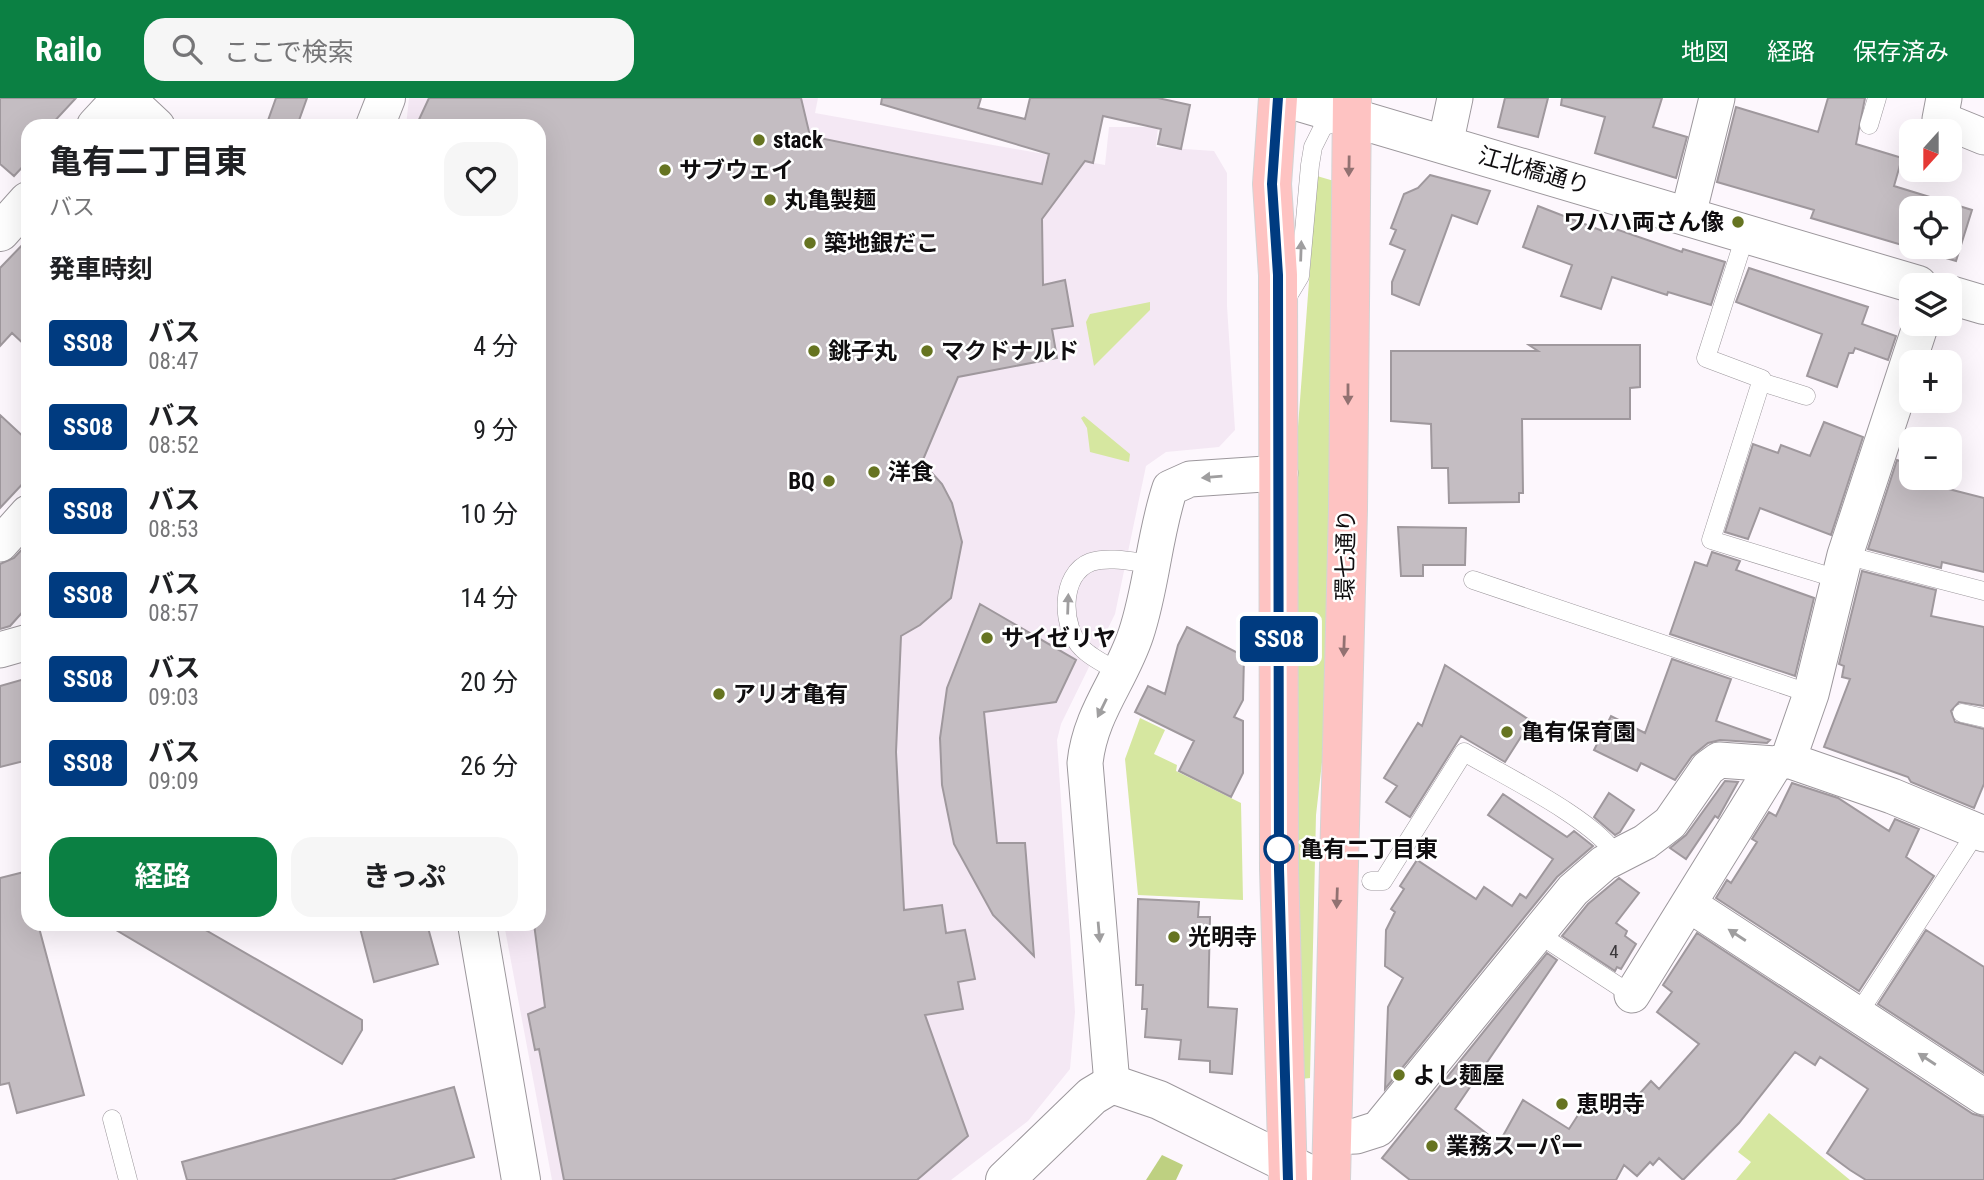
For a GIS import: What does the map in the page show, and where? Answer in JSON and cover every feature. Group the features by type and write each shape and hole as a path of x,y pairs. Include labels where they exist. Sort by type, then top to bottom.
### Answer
{"main road":[{"path":"1278,98 1272,184 1278,313 1280,473 1279,869 1288,1171"},
{"name":"環七通り","path":"1331,1180 1348,510 1352,108"}],"street":[{"path":"102,119 122,98"},
{"path":"127,98 150,119"},
{"path":"378,119 386,98"},
{"name":"江北橋通り","path":"1286,98 1352,108 1445,145 1899,279"},
{"path":"1445,145 1455,98"},
{"path":"1688,215 1717,98"},
{"path":"1944,98 1940,119 1984,137"},
{"path":"0,232 21,209"},
{"path":"1962,299 1984,305"},
{"path":"1632,995 1781,762 1811,694 1842,567 1917,336"},
{"path":"1112,1084 1085,763 1088,737 1136,636 1160,516 1170,488 1190,479 1280,473"},
{"path":"0,544 21,521"},
{"path":"0,650 21,644"},
{"path":"1332,1137 1356,1136 1378,1129 1573,890 1617,857 1670,823 1708,768 1719,760 1781,762 1892,796 1981,833"},
{"path":"1690,905 1984,1097"},
{"path":"478,931 521,1180"},
{"path":"1005,1180 1092,1096 1112,1084 1159,1100 1288,1171 1321,1180"}],"lane":[{"path":"1869,125 1877,98"},
{"path":"1278,313 1300,276 1304,218 1316,139 1327,123 1352,108"},
{"path":"1746,233 1706,358 1762,379 1711,540 1842,567 1984,591"},
{"path":"1761,382 1806,396"},
{"path":"1119,672 1082,649 1070,632 1066,600 1074,577 1090,562 1120,560 1152,564"},
{"path":"1473,580 1811,694"},
{"path":"1962,713 1984,718"},
{"path":"1371,881 1383,881 1464,752 1582,820 1610,844 1617,857"},
{"path":"1858,1014 1981,833"},
{"path":"1537,933 1632,995"},
{"path":"111,1119 128,1180"}],"shaded area":[{"name":"アリオ亀有","path":"409,98 818,98 815,113 1105,165 1109,127 1158,127 1156,147 1214,151 1227,173 1227,306 1235,430 1219,447 1166,452 1146,466 1115,614 1061,724 1057,740 1075,1012 1070,1069 1028,1121 951,1180 552,1180 505,931 546,931 546,119 407,119"}],"green space":[{"path":"1317,176 1334,181 1330,692 1316,815 1310,1078 1301,1079 1293,888 1296,453"},
{"path":"1150,302 1150,310 1094,366 1086,322 1090,314"},
{"path":"1084,416 1130,454 1129,462 1090,452 1087,428 1081,418"},
{"path":"1140,718 1165,730 1154,754 1177,765 1176,771 1241,803 1243,900 1138,895 1125,759"},
{"path":"1769,1113 1850,1180 1736,1180 1751,1162 1738,1152"},
{"path":"1162,1155 1183,1165 1176,1180 1146,1180"}],"building":[{"path":"0,98 76,98 56,119 21,119 21,168 14,176 0,164"},
{"path":"276,98 307,98 300,119 268,119"},
{"name":"アリオ亀有","path":"429,98 801,98 810,136 1042,184 1049,154 881,104 882,98 981,98 978,108 1025,119 1030,98 1158,98 1190,105 1181,149 1158,144 1161,129 1103,116 1093,163 1085,161 1042,219 1043,285 1065,280 1073,326 1052,329 1057,358 958,377 922,462 942,484 952,503 962,542 951,598 920,625 901,636 896,752 904,910 942,905 946,933 965,930 975,979 958,982 963,1009 925,1015 968,1136 917,1180 564,1180 539,1049 535,1050 528,1014 545,1007 535,931 546,931 546,119 419,119"},
{"path":"1505,98 1548,98 1538,137 1498,127"},
{"path":"1562,98 1662,98 1653,127 1687,137 1676,178 1595,153 1605,117 1561,105"},
{"path":"1828,98 1865,98 1856,144 1899,157 1894,186 1926,196 1899,196 1899,244 1811,218 1814,210 1717,182 1736,107 1818,132"},
{"path":"1430,175 1490,191 1477,224 1452,215 1419,305 1392,294 1392,282 1405,250 1390,244 1396,230 1391,228 1404,194 1418,188"},
{"path":"1538,206 1605,232 1607,226 1682,252 1683,249 1725,262 1711,305 1668,292 1667,295 1612,277 1601,309 1561,296 1572,265 1523,247"},
{"path":"1962,207 1972,210 1962,242"},
{"path":"21,246 21,341 12,333 0,346 0,268"},
{"path":"1749,268 1868,307 1862,324 1896,336 1888,360 1855,348 1853,353 1849,353 1837,387 1807,376 1822,334 1736,302"},
{"path":"1529,345 1640,345 1640,387 1630,388 1630,419 1522,419 1523,493 1519,493 1519,502 1449,503 1448,468 1432,468 1431,424 1391,421 1391,351 1538,351"},
{"path":"0,415 21,434 21,486 0,508"},
{"path":"1824,422 1863,437 1831,535 1760,508 1748,539 1725,532 1753,444 1778,453 1781,445 1810,456"},
{"path":"1897,460 1899,490 1953,490 1984,498 1984,572 1942,562 1941,568 1868,549"},
{"path":"1398,527 1466,528 1465,565 1423,565 1423,576 1401,576"},
{"path":"21,550 21,614 10,626 0,629 0,564 14,558"},
{"path":"1712,552 1740,561 1736,570 1814,598 1795,676 1670,634 1695,562 1707,566"},
{"path":"1862,571 1936,590 1931,616 1984,627 1984,706 1959,702 1951,711 1955,722 1984,729 1984,784 1974,808 1911,782 1908,777 1824,747 1850,679 1842,677 1844,666 1839,664"},
{"path":"980,604 1076,660 1056,702 984,712 997,843 1025,843 1034,956 993,915 954,844 942,785 940,738 947,688"},
{"path":"1187,627 1244,656 1243,700 1234,717 1243,721 1243,773 1231,797 1179,771 1194,741 1135,712 1148,686 1165,694 1178,645"},
{"path":"1672,659 1731,679 1716,721 1770,740 1767,743 1720,740 1708,743 1692,756 1675,780 1641,763 1637,771 1594,750 1611,716 1645,733"},
{"path":"1445,665 1531,721 1505,762 1461,736 1410,817 1386,802 1397,786 1384,778 1418,723 1422,726"},
{"path":"21,680 21,762 0,767 0,686"},
{"path":"1725,781 1738,782 1718,818 1715,816 1686,859 1670,848 1686,835"},
{"path":"1792,783 1838,798 1889,831 1895,819 1919,829 1906,857 1934,876 1859,991 1716,898 1727,880 1731,883 1757,842 1752,839 1769,812 1776,816"},
{"path":"1609,793 1634,810 1620,832 1615,835 1594,817"},
{"path":"1503,794 1567,837 1574,831 1593,846 1557,877 1385,1089 1388,1007 1403,978 1385,966 1386,930 1395,912 1391,909 1404,889 1400,886 1417,860 1476,899 1484,887 1512,906 1520,894 1526,898 1553,859 1488,815"},
{"path":"21,873 21,931 40,931 84,1095 17,1113 9,1083 0,1085 0,878"},
{"path":"1619,878 1639,893 1616,923 1627,931 1625,936 1636,944 1621,969 1617,967 1615,971 1562,936 1588,904"},
{"path":"1138,899 1199,902 1198,917 1210,917 1208,1007 1237,1009 1232,1074 1210,1072 1210,1061 1179,1059 1181,1040 1145,1037 1147,1009 1142,1009 1143,985 1136,985"},
{"path":"1926,930 1984,967 1984,1073 1878,1004"},
{"path":"118,931 207,931 362,1020 362,1030 342,1064"},
{"path":"361,931 429,931 438,964 374,982"},
{"path":"1697,933 1973,1114 1984,1117 1984,1180 1866,1180 1850,1170 1827,1153 1868,1089 1820,1057 1815,1065 1795,1052 1739,1123 1683,1180 1659,1158 1653,1165 1650,1162 1637,1176 1624,1165 1616,1180 1410,1180 1382,1158 1547,953 1557,960 1455,1109 1499,1143 1523,1100 1569,1129 1591,1095 1622,1113 1651,1081 1659,1089 1699,1044 1657,1012 1672,992 1663,985"},
{"path":"454,1087 474,1157 391,1180 187,1180 182,1162"}],"bus line":[{"name":"SS08","path":"1278,98 1272,184 1278,275 1279,869 1288,1180"}],"place":[{"name":"stack","path":"759,140"},
{"name":"サブウェイ","path":"665,170"},
{"name":"丸亀製麺","path":"770,200"},
{"name":"ワハハ両さん像","path":"1738,222"},
{"name":"築地銀だこ","path":"810,243"},
{"name":"銚子丸","path":"814,351"},
{"name":"マクドナルド","path":"927,351"},
{"name":"洋食","path":"874,472"},
{"name":"BQ","path":"829,481"},
{"name":"サイゼリヤ","path":"987,638"},
{"name":"アリオ亀有","path":"719,694"},
{"name":"亀有保育園","path":"1507,732"},
{"name":"亀有二丁目東","path":"1279,849"},
{"name":"光明寺","path":"1174,937"},
{"name":"よし麺屋","path":"1399,1075"},
{"name":"恵明寺","path":"1562,1104"},
{"name":"業務スーパー","path":"1432,1146"}]}
